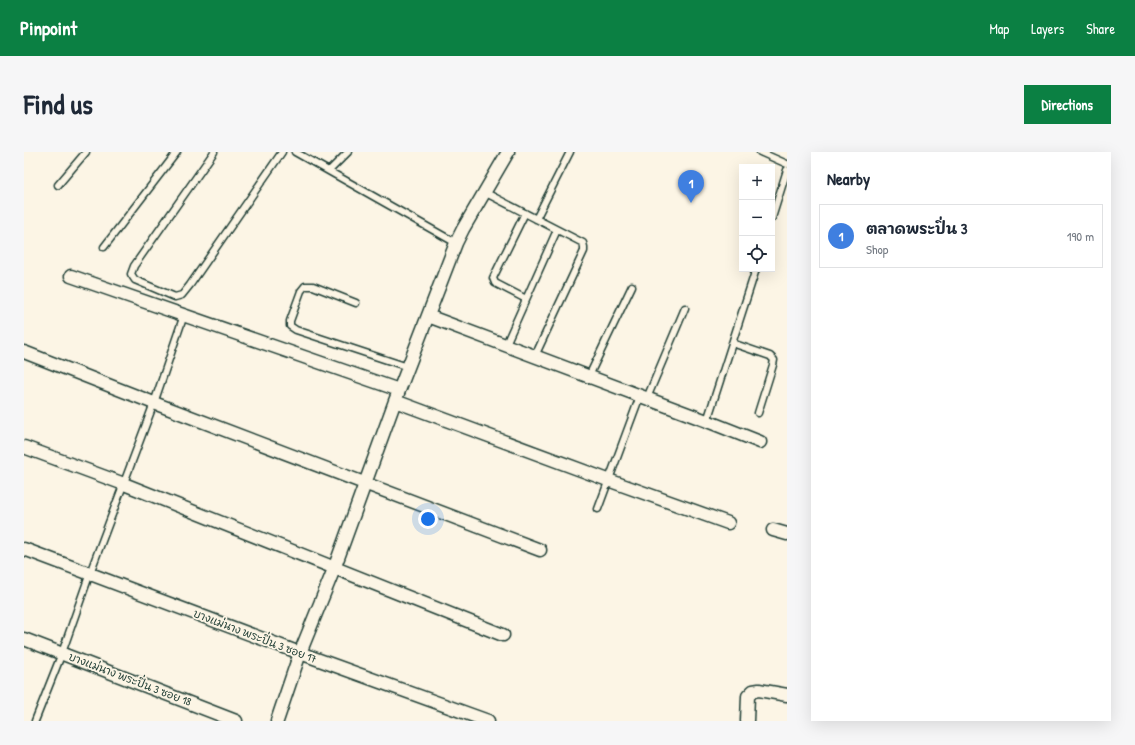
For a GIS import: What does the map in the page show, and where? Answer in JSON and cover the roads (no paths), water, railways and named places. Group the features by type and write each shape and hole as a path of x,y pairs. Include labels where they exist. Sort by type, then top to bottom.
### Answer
{"street":[{"path":"277,721 300,653 334,569 397,396 456,243 508,152"},
{"path":"71,276 184,315 397,396 608,480 728,523"},
{"path":"428,316 506,344 760,442"},
{"path":"24,352 540,550"},
{"path":"24,447 124,484 334,569 503,635"},
{"path":"773,530 787,534"},
{"name":"บางแม่นาง พระปิ่น 3 ซอย 17","path":"24,549 300,653 488,721"},
{"name":"บางแม่นาง พระปิ่น 3 ซอย 18","path":"24,639 236,721"},
{"path":"747,721 748,696 753,691 759,690 787,695"}],"lane":[{"path":"58,185 86,152"},
{"path":"104,247 177,152"},
{"path":"214,152 134,266 131,274 135,280 175,297 182,295 282,152"},
{"path":"295,152 456,243"},
{"path":"329,171 348,152"},
{"path":"536,219 570,152"},
{"path":"760,152 787,164"},
{"path":"775,208 787,170"},
{"path":"484,192 583,243 584,251 535,356"},
{"path":"525,213 493,278 495,282 526,299"},
{"path":"506,344 557,230"},
{"path":"708,421 755,272"},
{"path":"356,303 313,286 306,286 301,291 290,321 290,326 296,330 408,367"},
{"path":"589,376 632,286"},
{"path":"598,509 608,480 643,397 685,308"},
{"path":"35,721 62,653 90,573 154,403 184,315"},
{"path":"732,343 770,356 774,360 758,413"}],"place":[{"name":"ตลาดพระปิ่น 3","path":"691,203"}]}
